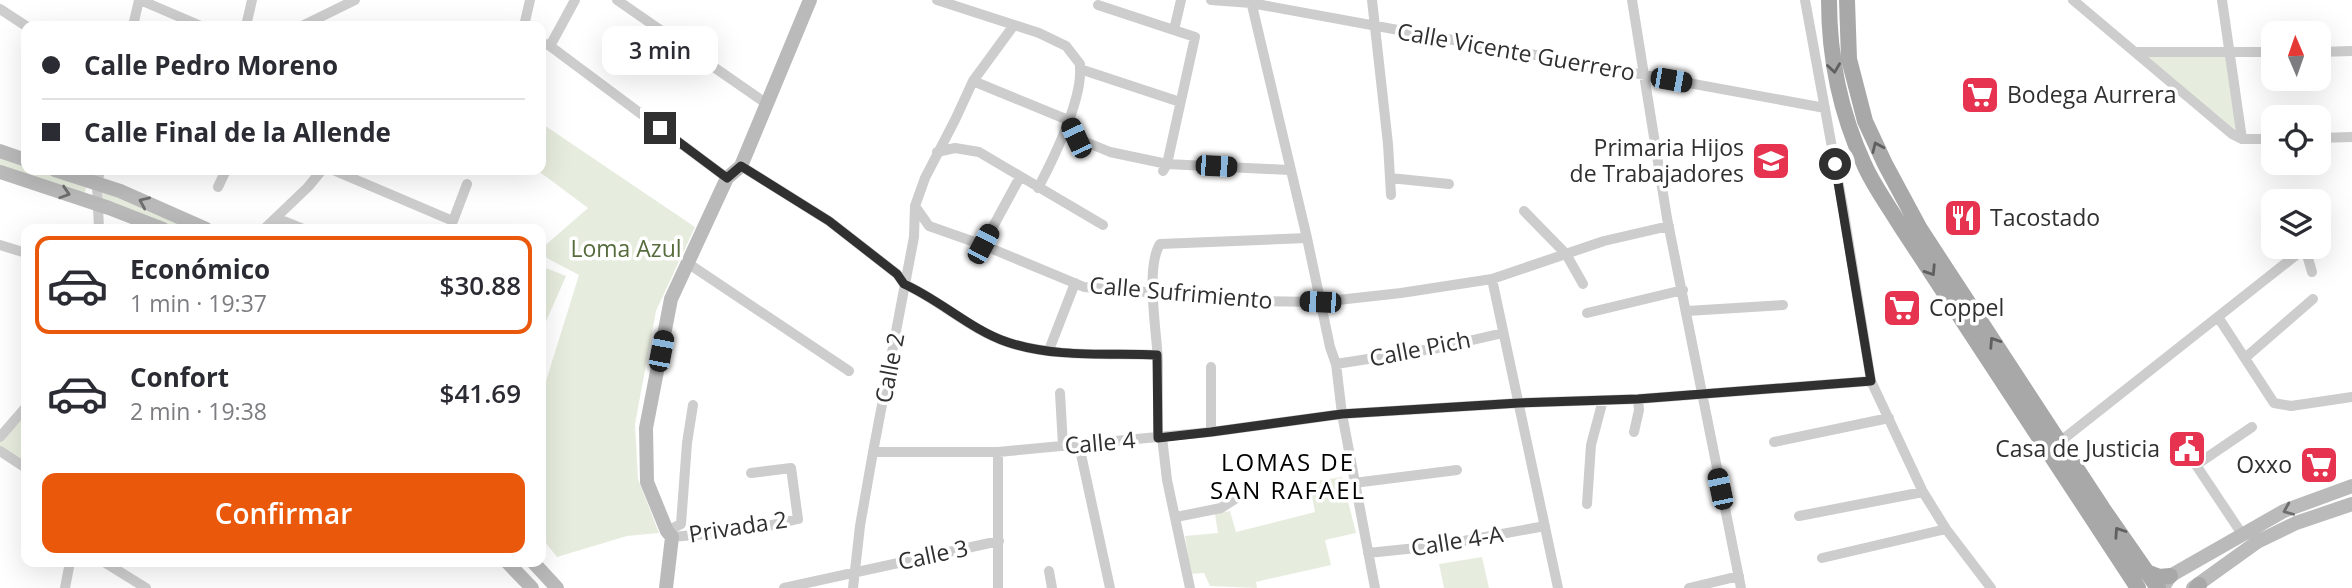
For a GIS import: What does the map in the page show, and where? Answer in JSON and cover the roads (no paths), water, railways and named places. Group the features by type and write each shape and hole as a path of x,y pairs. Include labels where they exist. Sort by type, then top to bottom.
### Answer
{"main road":[{"path":"1829,0 1829,25 1840,97 1844,115 1865,166 1900,225 2054,447 2144,570 2164,584"},
{"path":"1847,0 1849,59 1865,121 1885,164 1920,229 2138,588"},
{"path":"2144,570 2146,588"}],"street":[{"path":"134,21 139,0 189,21"},
{"path":"247,21 251,0"},
{"path":"312,21 355,0"},
{"path":"525,21 530,0"},
{"path":"546,43 575,0"},
{"path":"617,0 767,104"},
{"path":"666,588 670,534 647,482 646,428 671,299 727,178 741,166 810,0"},
{"path":"937,0 1014,25 1066,46 1080,64 1081,81 1068,120 1038,188"},
{"path":"1174,30 1181,0"},
{"name":"Calle Vicente Guerrero","path":"1211,0 1251,2 1825,108"},
{"name":"Calle Vicente Guerrero","path":"1372,0 1391,195"},
{"path":"1632,0 1669,226 1741,588"},
{"path":"1805,0 1871,381 1923,492 1946,529 1992,588"},
{"path":"2073,0 2232,134 2242,139 2261,138"},
{"path":"2222,0 2242,139"},
{"path":"1251,2 1336,364 1342,414 1375,588"},
{"path":"1098,5 1195,37 1166,167"},
{"path":"0,9 21,23"},
{"name":"Calle 2","path":"853,588 860,526 914,237 915,206 937,152 973,81 1014,25"},
{"path":"1810,26 1829,25"},
{"path":"546,45 727,178"},
{"path":"2331,52 2352,51"},
{"path":"2134,52 2261,52"},
{"path":"1080,69 1180,102"},
{"path":"973,81 1068,120 1076,138 1110,152 1166,167 1289,170"},
{"path":"2331,138 2352,137"},
{"path":"937,152 955,148 979,152 1103,225"},
{"path":"0,151 21,158"},
{"path":"741,166 829,221 897,274 904,284 1005,342 1026,348 1049,350 1157,355"},
{"path":"0,172 150,224"},
{"path":"69,175 120,191 195,224"},
{"path":"99,175 99,224"},
{"path":"218,187 224,175"},
{"path":"269,224 318,175"},
{"path":"344,175 453,221 467,184"},
{"path":"983,244 1020,177"},
{"path":"1390,178 1450,184"},
{"name":"Calle Sufrimiento","path":"915,206 929,226 983,244 1084,286 1257,301 1320,302 1492,279 1604,241 1669,226"},
{"path":"1524,211 1566,254 1583,284"},
{"path":"275,218 290,224"},
{"path":"1191,588 1160,437 1153,291 1155,251 1160,244 1307,238"},
{"path":"0,245 21,251"},
{"path":"2054,447 2291,259"},
{"path":"2308,259 2312,272"},
{"path":"686,262 849,371"},
{"path":"1492,279 1558,588"},
{"path":"1049,350 1076,283"},
{"path":"1587,313 1683,290"},
{"path":"2245,358 2313,299"},
{"path":"1688,312 1783,305"},
{"path":"2218,317 2274,403 2291,407 2352,397"},
{"name":"Calle Pich","path":"1336,364 1438,348 1503,333"},
{"path":"1211,368 1211,432"},
{"name":"Calle 4","path":"873,452 998,452 1211,432 1342,414 1638,399 1871,381"},
{"path":"1060,393 1063,446"},
{"path":"1634,432 1639,410 1638,399"},
{"path":"1587,504 1591,445 1604,400"},
{"path":"670,534 681,524 687,443 693,405"},
{"path":"0,437 21,413"},
{"path":"1774,442 1889,418"},
{"path":"2241,552 2237,537 2196,465 2252,427"},
{"path":"1079,445 1110,588"},
{"path":"0,451 21,465"},
{"path":"998,452 998,588"},
{"name":"Privada 2","path":"670,534 750,530 798,519 791,468 751,473"},
{"path":"1354,482 1457,470"},
{"path":"2164,584 2237,537 2284,511 2352,486"},
{"path":"1799,516 1923,492"},
{"path":"1176,517 1221,508 1235,499"},
{"path":"2196,587 2241,552 2296,523 2352,504"},
{"name":"Calle 4-A","path":"1368,553 1436,546 1545,526"},
{"path":"1822,558 1946,529"},
{"name":"Calle 3","path":"784,588 999,541"},
{"path":"65,588 69,567"},
{"path":"112,567 146,588"},
{"path":"512,567 532,588"},
{"path":"538,567 557,588"},
{"path":"1049,571 1052,588"},
{"path":"1689,588 1739,576"}],"place":[{"name":"Bodega Aurrera","path":"1980,95"},
{"name":"Primaria Hijos de Trabajadores","path":"1771,161"},
{"name":"Tacostado","path":"1963,218"},
{"name":"Coppel","path":"1902,308"},
{"name":"Casa de Justicia","path":"2187,449"},
{"name":"Oxxo","path":"2319,465"}],"district":[{"name":"LOMAS DE SAN RAFAEL","path":"1288,477"}],"park label":[{"name":"Loma Azul","path":"626,249"}]}
